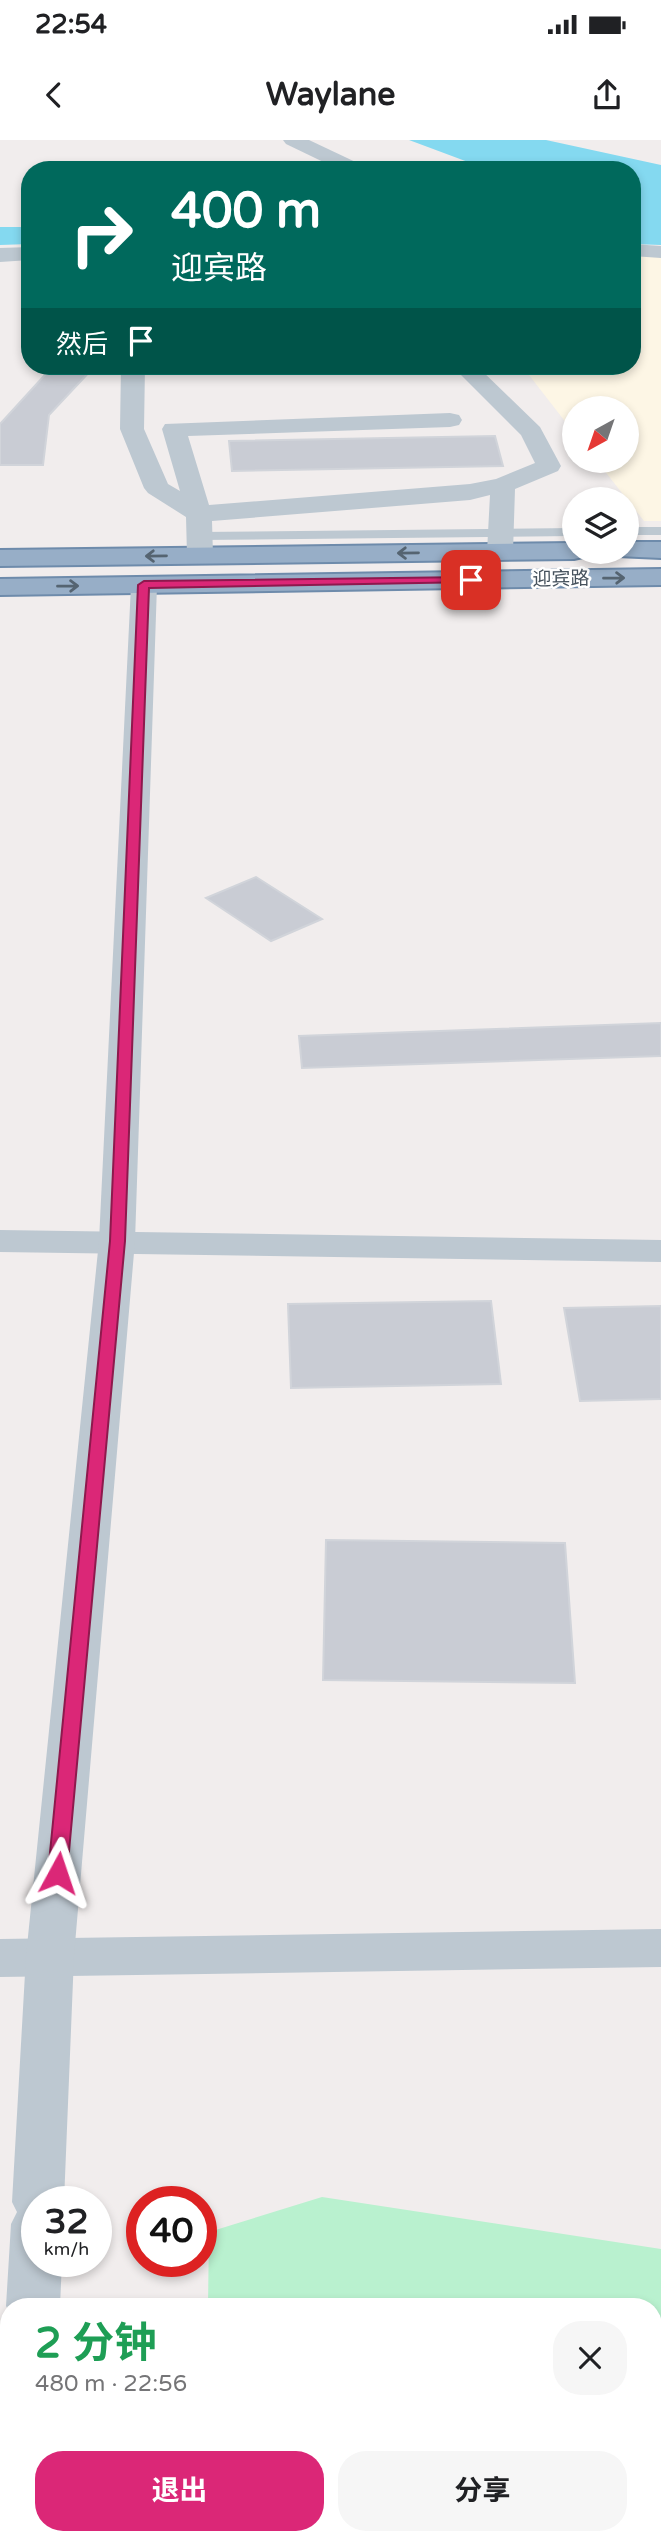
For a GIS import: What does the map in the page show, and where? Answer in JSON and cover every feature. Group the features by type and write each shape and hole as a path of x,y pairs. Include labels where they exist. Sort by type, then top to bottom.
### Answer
{"highway":[{"name":"迎宾路","path":"0,558 199,535 499,542 562,550"},
{"path":"639,550 661,550"},
{"name":"迎宾路","path":"0,587 661,578"}],"street":[{"path":"293,140 338,161"},
{"path":"641,251 661,252"},
{"path":"0,255 21,254"},
{"path":"133,375 132,429 157,488 199,535"},
{"path":"199,535 470,492 503,485 549,466 531,432 473,375"},
{"path":"132,429 450,420"},
{"path":"174,429 199,535"},
{"path":"499,542 503,485"},
{"path":"39,2186 50,1956 117,1241 144,585"},
{"path":"0,1241 661,1251"},
{"path":"0,1958 661,1948"},
{"path":"33,2298 34,2277"}],"lane":[{"path":"639,531 661,531"},
{"path":"499,542 562,534"}],"shaded area":[{"path":"641,254 661,254 661,521 644,521 639,515 639,487 617,487 606,473 639,473 639,396 562,396 562,418 529,375 641,375"}],"green space":[{"path":"322,2197 661,2249 661,2298 208,2298 208,2277 217,2277 217,2230"}],"water":[{"path":"409,140 546,140 661,165 661,245 641,244 641,161 465,161"},
{"path":"0,227 21,227 21,244 0,245"}],"building":[{"path":"45,375 87,375 49,415 43,465 0,465 0,424"},
{"path":"495,436 503,466 232,471 229,441"},
{"path":"256,877 322,919 271,941 206,898"},
{"path":"661,1023 661,1056 302,1068 299,1036"},
{"path":"491,1301 501,1384 291,1388 288,1304"},
{"path":"661,1306 661,1399 580,1401 564,1308"},
{"path":"326,1540 565,1543 575,1683 323,1680"}],"route":[{"path":"58,1873 117,1241 144,585 471,580"}]}
